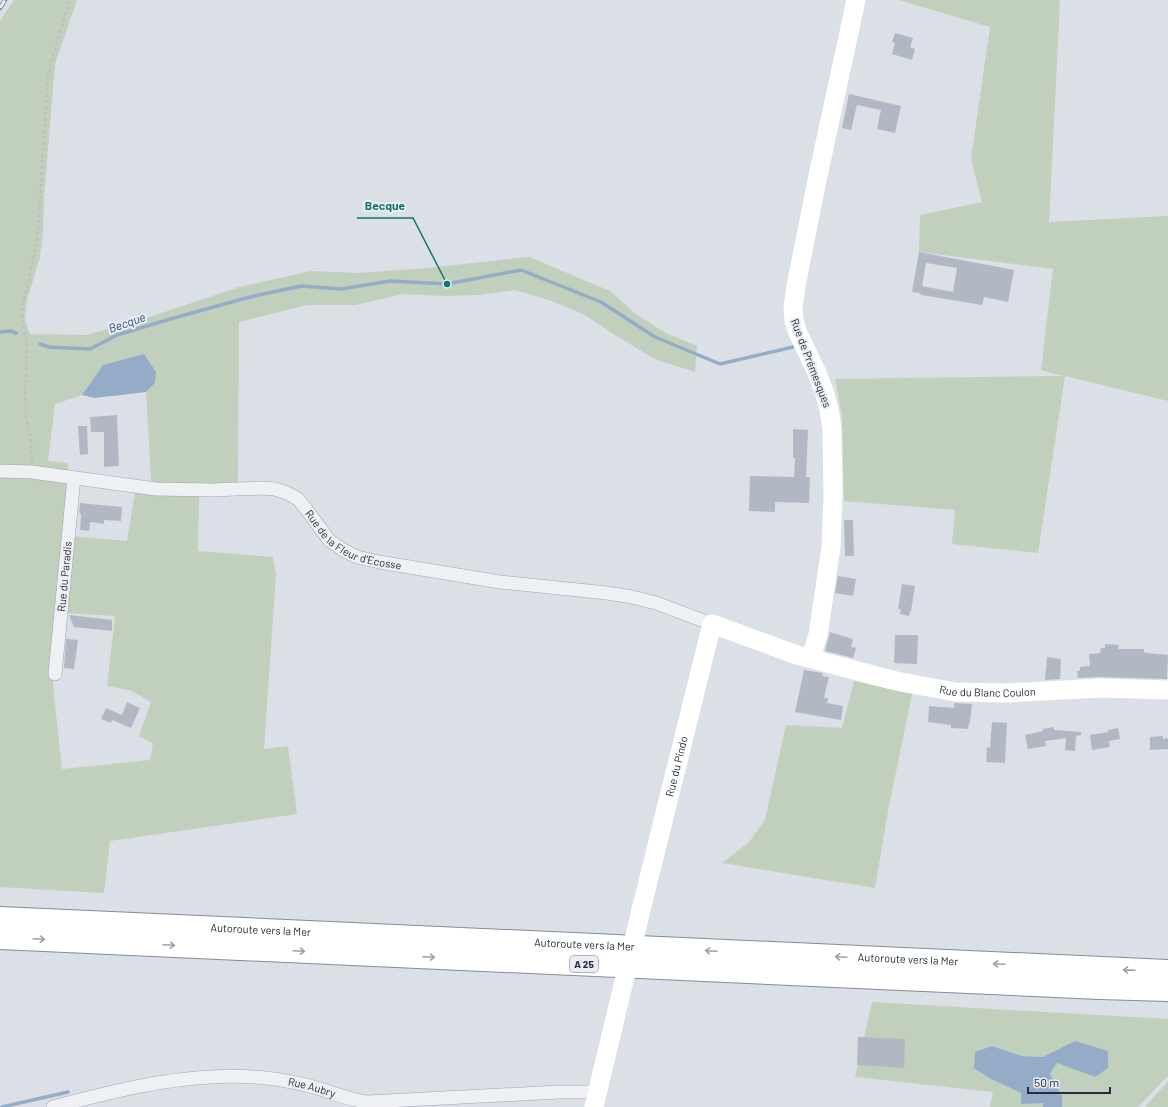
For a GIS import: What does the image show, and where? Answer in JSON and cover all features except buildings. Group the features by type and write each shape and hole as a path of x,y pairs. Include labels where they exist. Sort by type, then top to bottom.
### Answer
{"highway":[{"name":"Autoroute vers la Mer","path":"0,918 1168,971"},
{"name":"A 25","path":"0,938 1168,990"}],"street":[{"name":"Rue de Prémesques","path":"811,658 818,634 831,547 833,497 832,429 824,391 817,372 798,333 794,321 793,308 816,185 856,0"},
{"name":"Rue de la Fleur d'Ecosse","path":"0,470 32,472 156,489 275,489 298,499 329,540 343,550 357,557 500,582 632,597 670,608 712,624"},
{"name":"Rue du Paradis","path":"55,674 74,478"},
{"name":"Rue du Blanc Coulon","path":"712,624 797,655 896,681 942,690 966,693 1013,693 1101,688 1168,690"},
{"name":"Rue du Pindo","path":"595,1099 712,624"},
{"name":"Rue Aubry","path":"53,1107 101,1094 198,1078 222,1076 254,1077 296,1083 344,1098 367,1102 559,1092 595,1099"}],"path":[{"path":"32,472 31,441 26,418 25,392 27,344 22,309 38,234 48,76 54,48 70,0"}],"green space":[{"path":"14,0 77,0 55,64 40,257 27,300 25,320 30,334 86,335 138,321 239,287 311,271 359,273 427,268 529,257 610,291 637,315 666,333 697,346 695,372 657,360 585,315 549,300 515,290 477,295 443,296 403,294 356,305 307,305 239,322 238,481 240,495 199,497 198,551 273,557 276,574 264,749 288,746 297,814 110,841 104,893 0,887 0,21","holes":["103,365 155,383 146,392 152,493 135,492 127,541 72,536 66,613 115,616 107,686 132,691 151,702 139,736 153,743 150,760 62,769 53,686 69,484 68,463 48,461 55,404 82,395"]},
{"path":"899,0 1060,0 1049,222 1168,216 1168,401 1065,376 1038,553 952,544 955,510 844,501 842,416 835,379 1063,376 1041,370 1053,269 919,252 920,215 982,202 971,159 990,27"},
{"path":"854,681 912,694 888,811 875,888 722,863 749,842 765,820 786,725 842,728"},
{"path":"872,1002 1168,1019 1168,1076 1138,1107 1061,1107 1062,1096 1050,1074 1057,1063 1095,1077 1075,1041 1043,1057 1022,1056 992,1046 989,1078 1043,1103 1043,1107 990,1107 993,1092 855,1077"},
{"path":"1168,1081 1168,1107 1145,1107"}],"water":[{"path":"144,354 156,372 155,383 146,392 95,398 82,395 103,365"},
{"path":"1075,1041 1108,1051 1108,1068 1095,1077 1057,1063 1050,1074 1062,1096 1062,1107 1043,1107 1043,1103 1021,1104 1021,1093 989,1078 974,1068 975,1052 992,1046 1022,1056 1043,1057"}],"waterway":[{"name":"Becque","path":"40,344 49,347 90,349 117,335 177,317 254,296 301,286 341,289 390,281 447,284 521,270 601,302 655,337 720,364 793,347"},
{"name":"Becque","path":"0,332 10,331 16,333"},
{"path":"2,1107 68,1092"}],"railway":[{"path":"0,8 5,0"}],"place":[{"name":"Becque","path":"447,284"}]}
